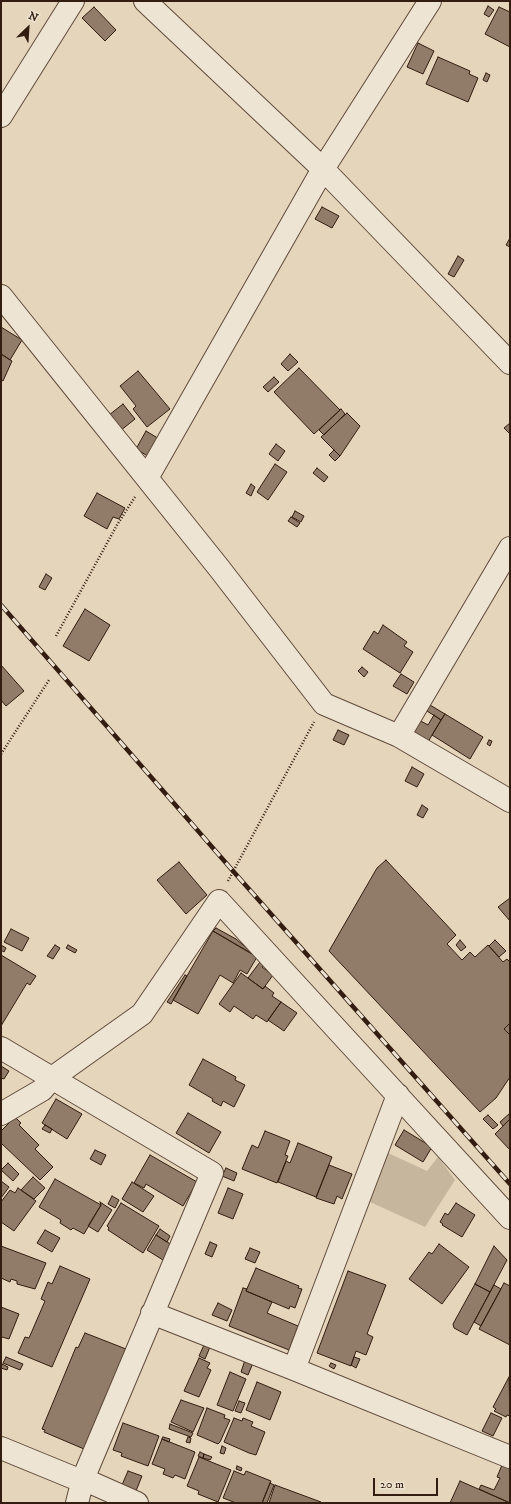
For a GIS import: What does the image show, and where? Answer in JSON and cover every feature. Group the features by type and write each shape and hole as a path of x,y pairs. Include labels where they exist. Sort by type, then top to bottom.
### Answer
{"street":[{"path":"1,116 73,1"},
{"path":"145,1 323,169 510,363"},
{"path":"147,478 323,169 430,1"},
{"path":"1,296 147,478 324,704 399,736 510,801"},
{"path":"399,736 510,548"},
{"path":"1,1114 42,1090 52,1078 142,1014 219,901 510,1218"},
{"path":"1,1048 212,1173 83,1480 77,1503"},
{"path":"294,1369 398,1095"},
{"path":"152,1313 510,1457"},
{"path":"1,1448 137,1503"}],"path":[{"path":"56,636 117,525 147,478"},
{"path":"1,754 49,680"},
{"path":"219,901 233,871 324,704"}],"shaded area":[{"path":"388,1153 427,1171 438,1157 455,1180 425,1227 370,1202"}],"building":[{"path":"488,6 494,10 489,17 484,14"},
{"path":"94,7 116,30 105,41 82,18"},
{"path":"499,7 510,12 510,47 485,34"},
{"path":"418,43 434,51 423,74 407,67"},
{"path":"438,57 470,71 469,74 478,78 468,102 426,84"},
{"path":"486,73 490,75 487,82 483,80"},
{"path":"322,207 339,216 332,228 315,219"},
{"path":"510,238 510,247 506,245"},
{"path":"458,256 464,260 454,277 448,274"},
{"path":"1,327 22,340 10,360 1,354"},
{"path":"1,354 12,361 3,381 1,380"},
{"path":"290,354 298,362 288,371 281,364"},
{"path":"299,368 340,410 314,434 274,392"},
{"path":"138,371 170,409 147,427 133,409 136,406 120,386"},
{"path":"274,377 279,382 268,392 263,387"},
{"path":"123,404 135,419 120,431 109,415"},
{"path":"341,409 345,414 324,435 319,430"},
{"path":"347,413 360,426 340,456 321,437"},
{"path":"510,423 510,434 504,428"},
{"path":"146,431 161,440 151,458 136,449"},
{"path":"276,444 285,451 278,461 269,454"},
{"path":"334,450 340,456 335,461 329,455"},
{"path":"275,464 287,472 268,500 257,492"},
{"path":"317,468 328,477 324,482 313,473"},
{"path":"251,484 255,487 251,496 246,493"},
{"path":"97,493 125,508 119,519 113,517 107,529 84,516"},
{"path":"295,511 304,516 301,522 292,517"},
{"path":"291,517 300,523 297,527 288,521"},
{"path":"46,574 52,578 45,590 39,587"},
{"path":"85,609 110,625 89,661 63,646"},
{"path":"383,625 407,642 404,646 413,652 400,673 363,649 374,631 378,634"},
{"path":"1,665 24,691 6,706 1,700"},
{"path":"362,667 368,672 364,677 358,671"},
{"path":"401,674 414,682 407,694 393,686"},
{"path":"430,705 445,714 441,720 427,711"},
{"path":"445,714 483,737 470,759 432,735"},
{"path":"434,715 441,720 425,747 409,737 419,720 428,725"},
{"path":"338,730 349,735 344,745 333,740"},
{"path":"489,740 492,741 490,746 487,744"},
{"path":"412,767 424,774 417,787 405,781"},
{"path":"422,805 428,809 423,818 417,815"},
{"path":"386,860 456,935 447,944 462,960 470,952 475,957 488,945 503,962 507,959 510,962 510,1023 504,1029 510,1035 510,1077 496,1098 480,1112 329,951 377,868"},
{"path":"179,862 207,895 186,914 157,880"},
{"path":"510,898 510,921 498,907"},
{"path":"216,928 236,939 256,956 213,931"},
{"path":"11,929 29,938 22,951 4,942"},
{"path":"213,931 257,957 247,974 240,970 233,983 220,975 198,1014 173,1000"},
{"path":"460,940 466,947 461,951 456,945"},
{"path":"495,940 506,951 499,957 489,946"},
{"path":"1,945 6,948 4,952 1,950"},
{"path":"55,945 60,948 53,959 47,956"},
{"path":"68,945 77,950 75,953 66,948"},
{"path":"1,955 36,976 30,985 27,983 1,1026"},
{"path":"260,962 263,965 262,967 273,975 263,989 248,978"},
{"path":"241,973 263,989 265,986 274,993 272,996 281,1002 267,1022 256,1015 253,1019 234,1006 230,1012 219,1004"},
{"path":"185,975 187,976 171,1004 167,1002"},
{"path":"281,1002 297,1013 284,1031 268,1020"},
{"path":"510,1023 510,1035 504,1029"},
{"path":"203,1059 236,1077 235,1080 245,1085 234,1107 223,1101 221,1106 212,1101 213,1099 189,1085"},
{"path":"1,1066 9,1071 4,1079 1,1078"},
{"path":"56,1099 82,1114 67,1139 42,1123"},
{"path":"188,1113 221,1132 209,1153 176,1133"},
{"path":"510,1113 510,1119 503,1126 500,1122"},
{"path":"488,1115 498,1125 493,1129 483,1119"},
{"path":"15,1117 21,1123 19,1125 39,1145 35,1149 53,1167 40,1180 1,1143 1,1131"},
{"path":"510,1119 510,1150 495,1134"},
{"path":"45,1125 52,1129 50,1133 42,1129"},
{"path":"404,1130 432,1147 423,1162 395,1145"},
{"path":"265,1131 290,1141 285,1155 288,1156 277,1183 242,1169 252,1145 258,1148"},
{"path":"298,1143 332,1157 316,1197 278,1182 286,1161 290,1163"},
{"path":"95,1150 106,1155 101,1165 90,1159"},
{"path":"150,1155 197,1182 183,1206 146,1184 144,1188 134,1183"},
{"path":"8,1163 19,1174 13,1181 1,1170"},
{"path":"329,1165 352,1174 342,1199 337,1196 334,1204 316,1198"},
{"path":"226,1168 237,1173 234,1181 222,1176"},
{"path":"33,1177 45,1188 34,1199 21,1190"},
{"path":"55,1179 101,1205 84,1234 73,1228 71,1230 60,1223 61,1220 39,1207"},
{"path":"1,1181 9,1187 1,1198"},
{"path":"132,1182 154,1196 143,1212 122,1199"},
{"path":"18,1188 36,1201 14,1231 1,1222 1,1202 10,1190 15,1193"},
{"path":"228,1188 243,1194 233,1219 218,1213"},
{"path":"112,1196 119,1200 115,1208 108,1204"},
{"path":"100,1202 112,1210 98,1232 88,1226 101,1205"},
{"path":"121,1203 159,1226 143,1253 108,1230 109,1228 107,1226"},
{"path":"456,1203 475,1215 462,1237 442,1225 443,1224 440,1222 445,1213 448,1215"},
{"path":"160,1229 170,1236 167,1242 156,1235"},
{"path":"45,1230 60,1238 52,1252 37,1243"},
{"path":"156,1235 172,1245 163,1260 147,1250"},
{"path":"210,1242 217,1245 212,1257 205,1254"},
{"path":"439,1244 469,1267 442,1304 409,1279 429,1252 432,1254"},
{"path":"1,1246 46,1263 35,1289 17,1284 17,1281 11,1279 10,1282 1,1278"},
{"path":"494,1246 507,1260 490,1292 475,1284"},
{"path":"250,1248 260,1252 255,1263 245,1259"},
{"path":"60,1266 90,1279 52,1367 18,1353 25,1337 29,1338 45,1301 41,1299 48,1282 52,1284"},
{"path":"256,1268 299,1286 298,1288 302,1289 295,1308 290,1306 289,1309 246,1291"},
{"path":"348,1271 386,1285 367,1334 373,1337 366,1355 356,1351 351,1366 317,1353"},
{"path":"504,1283 510,1286 510,1345 479,1329"},
{"path":"475,1284 490,1292 467,1335 454,1328 453,1324"},
{"path":"494,1285 501,1289 481,1326 474,1322"},
{"path":"243,1288 247,1289 246,1291 272,1302 267,1313 298,1326 289,1350 229,1326"},
{"path":"218,1303 232,1310 227,1321 212,1315"},
{"path":"1,1307 19,1314 9,1339 1,1338"},
{"path":"85,1333 126,1349 84,1449 44,1432 45,1430 42,1429 76,1347 78,1348"},
{"path":"204,1345 210,1347 205,1359 199,1356"},
{"path":"6,1357 23,1364 20,1370 3,1363"},
{"path":"354,1357 360,1359 356,1368 351,1365"},
{"path":"199,1358 210,1363 207,1368 211,1370 199,1397 184,1391"},
{"path":"245,1360 253,1363 248,1375 241,1372"},
{"path":"331,1363 336,1365 334,1369 329,1366"},
{"path":"2,1364 8,1367 7,1370 1,1368"},
{"path":"230,1372 246,1379 233,1411 217,1405"},
{"path":"509,1377 510,1416 507,1415 506,1417 494,1411 496,1409 493,1407"},
{"path":"257,1382 281,1392 270,1420 246,1410"},
{"path":"181,1400 204,1408 193,1432 171,1422"},
{"path":"239,1401 245,1403 241,1413 235,1411"},
{"path":"207,1408 225,1415 224,1418 230,1420 218,1444 197,1435"},
{"path":"491,1413 502,1418 493,1436 482,1431"},
{"path":"234,1418 242,1421 243,1418 253,1422 251,1426 265,1432 256,1455 224,1442"},
{"path":"123,1423 159,1436 148,1466 121,1456 122,1453 113,1450"},
{"path":"170,1424 193,1433 191,1437 169,1429"},
{"path":"163,1437 170,1439 169,1442 162,1439"},
{"path":"188,1437 191,1438 190,1443 186,1442"},
{"path":"162,1439 195,1452 185,1479 175,1475 173,1478 163,1474 165,1469 152,1464"},
{"path":"222,1446 226,1448 224,1454 220,1453"},
{"path":"200,1452 204,1454 203,1458 198,1456"},
{"path":"204,1454 212,1457 210,1460 203,1458"},
{"path":"199,1457 231,1470 218,1502 198,1494 199,1491 187,1486"},
{"path":"502,1465 510,1469 510,1503 479,1489 481,1485 494,1490 500,1478 497,1477"},
{"path":"237,1466 242,1468 241,1471 236,1469"},
{"path":"128,1471 142,1476 136,1491 122,1485"},
{"path":"234,1471 244,1475 246,1471 271,1481 262,1503 236,1503 223,1498"},
{"path":"460,1481 510,1503 450,1503"},
{"path":"270,1483 274,1485 267,1503 262,1503"},
{"path":"275,1485 321,1502 269,1503"}],"railway":[{"path":"1,605 233,871 510,1184"}]}
